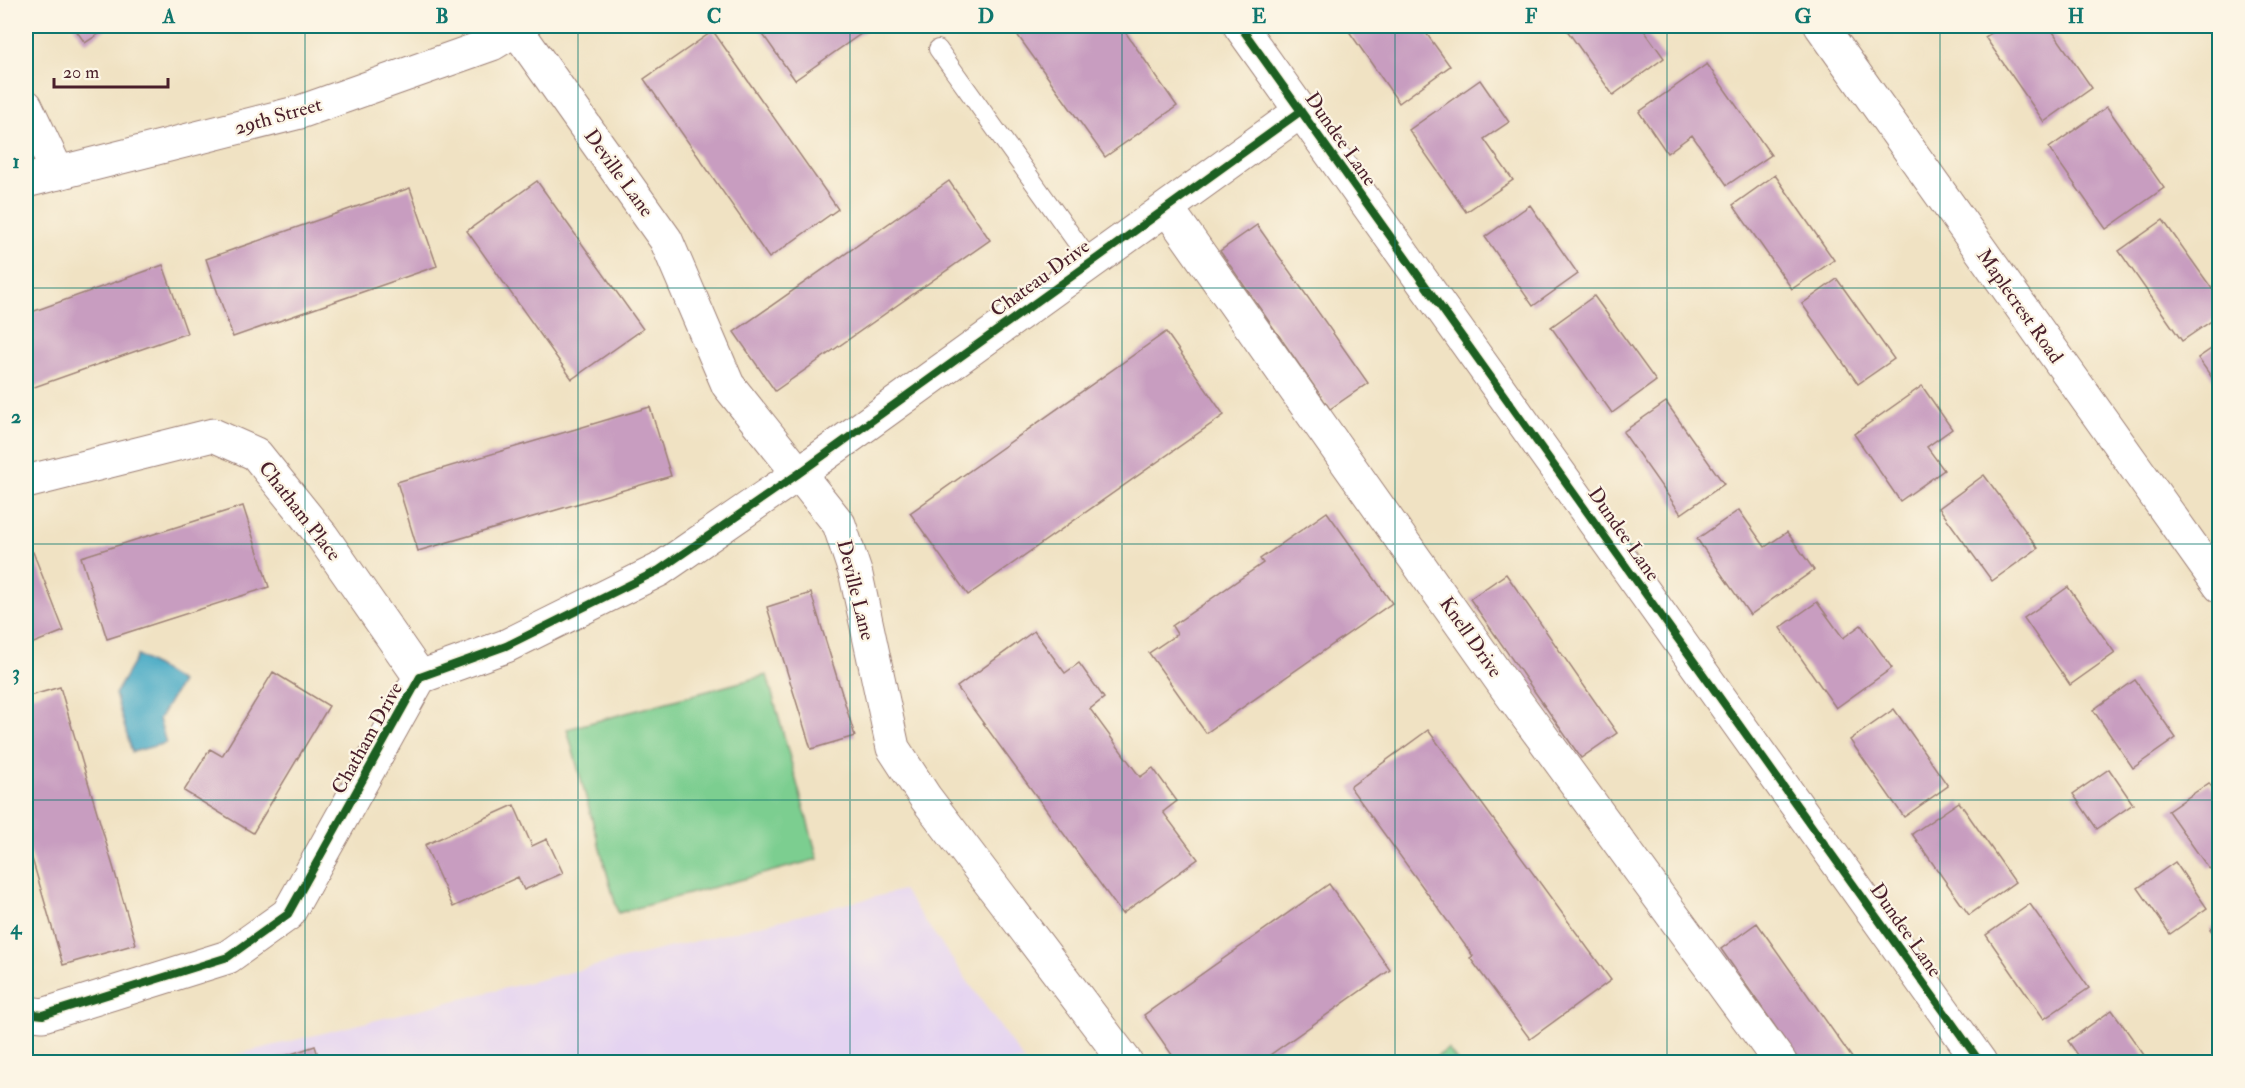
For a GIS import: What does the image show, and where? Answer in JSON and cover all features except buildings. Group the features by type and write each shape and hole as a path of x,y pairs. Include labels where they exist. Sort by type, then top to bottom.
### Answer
{"street":[{"name":"Dundee Lane","path":"1240,26 1980,1062"},
{"name":"Maplecrest Road","path":"1821,26 2220,586"},
{"name":"29th Street","path":"26,181 300,112 492,44 519,27"},
{"name":"Deville Lane","path":"519,27 666,240 728,385 839,524 856,575 893,748 925,797 1126,1062"},
{"path":"26,106 58,173"},
{"name":"Chateau Drive","path":"798,474 1090,261 1301,111"},
{"name":"Knell Drive","path":"1167,208 1507,689 1780,1062"},
{"name":"Chatham Place","path":"26,482 213,435 256,454 322,536 420,677"},
{"name":"Chatham Drive","path":"26,1013 43,1015 228,957 288,914 420,677 506,646 659,570 798,474"}],"lane":[{"path":"938,49 1090,261"}],"shaded area":[{"path":"903,890 1025,1062 206,1062"}],"green space":[{"path":"767,675 818,859 618,913 567,729"},
{"path":"1448,1049 1458,1062 1429,1062"}],"water":[{"path":"138,655 181,682 159,719 166,743 132,752 115,694"}],"cycle path":[{"path":"1240,26 1980,1062"},
{"path":"26,1013 43,1015 228,957 288,914 420,677 506,646 659,570 798,474 1301,111"}]}
